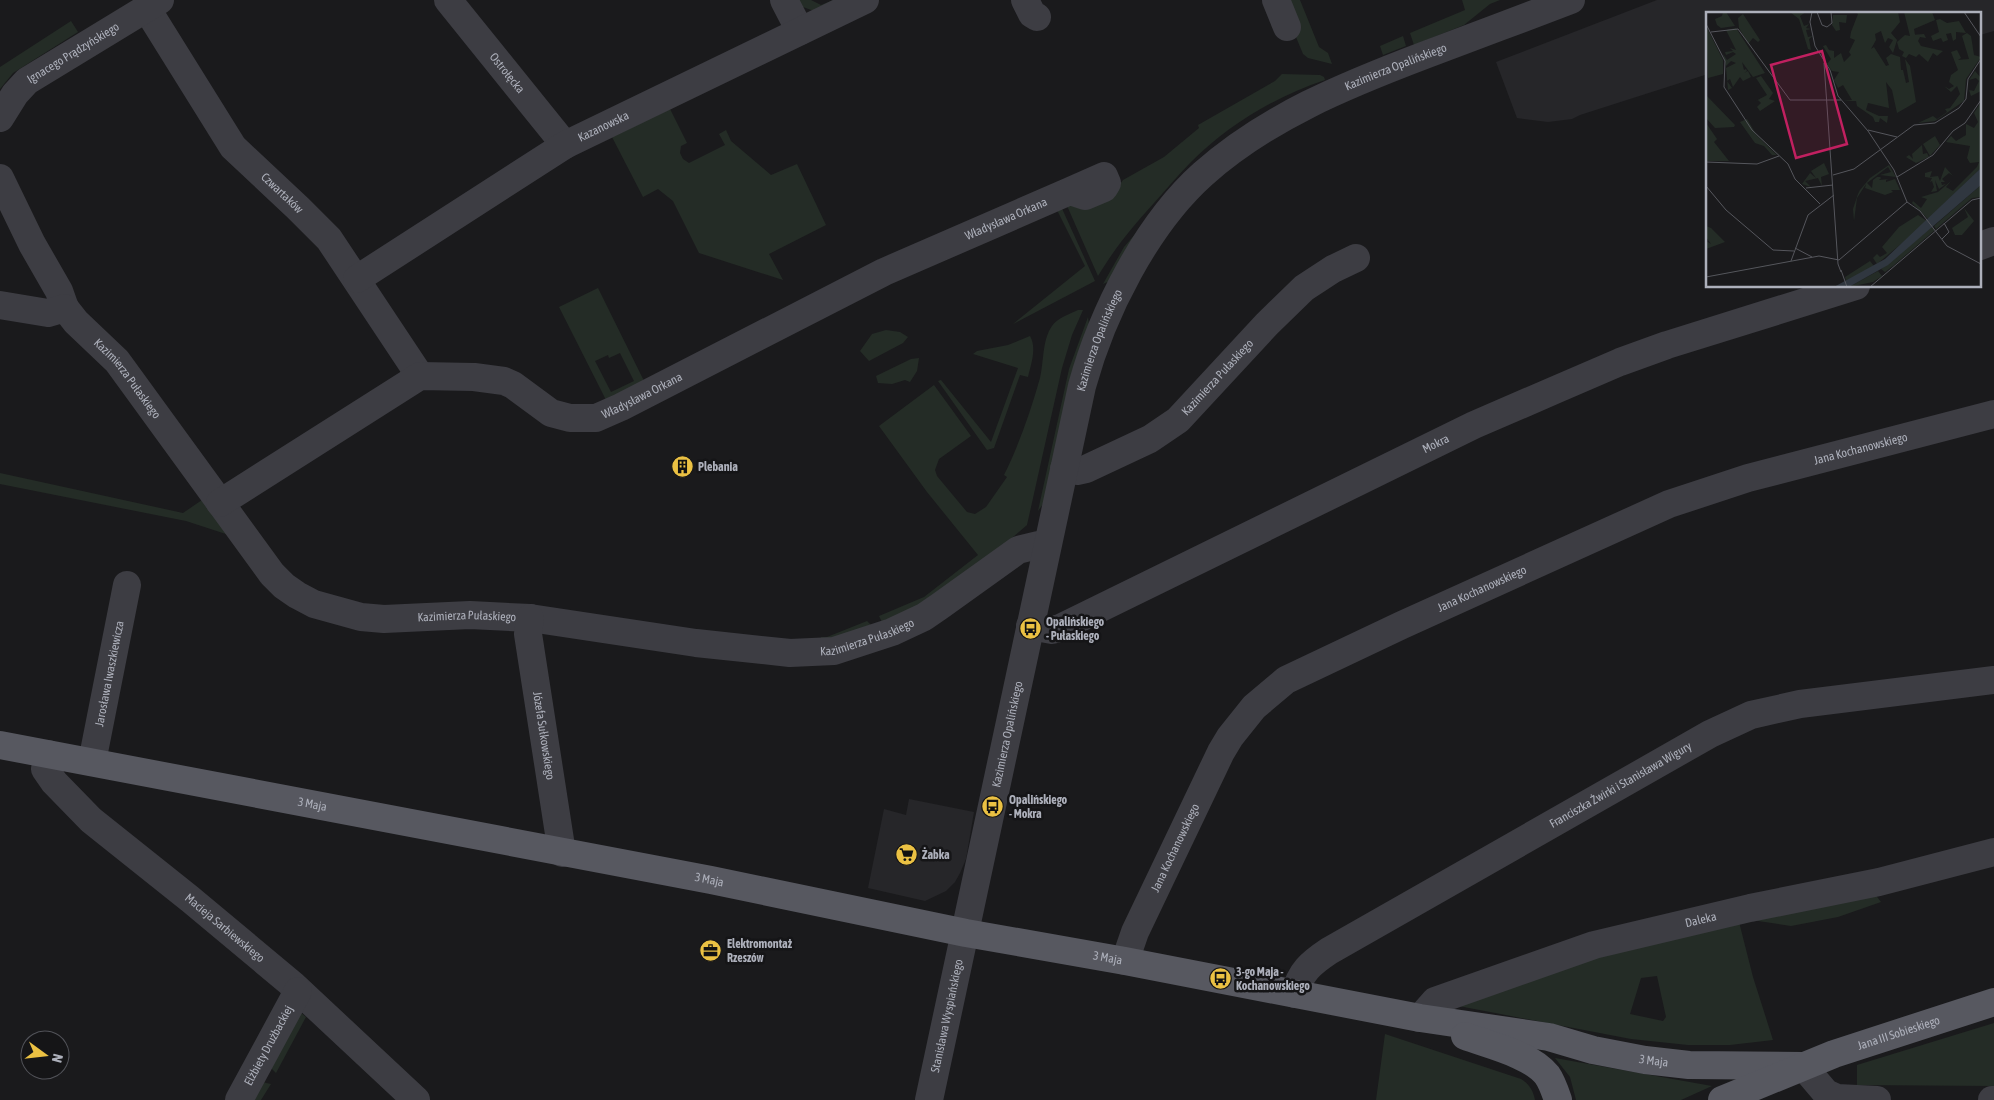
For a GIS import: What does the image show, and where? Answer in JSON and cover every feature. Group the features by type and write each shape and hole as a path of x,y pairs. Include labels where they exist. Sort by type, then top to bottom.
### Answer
{"main road":[{"name":"3 Maja","path":"0,744 711,880 966,932 1420,1018 1550,1037 1593,1050 1646,1060 1689,1065 1803,1066"},
{"name":"Jana III Sobieskiego","path":"1722,1100 1843,1051 1994,1002"},
{"name":"3 Maja","path":"1420,1018 1532,1062 1551,1081 1558,1100"}],"street":[{"name":"Ostrołęcka","path":"448,0 565,145"},
{"path":"784,0 800,31"},
{"name":"Kazanowska","path":"357,279 565,145 865,0"},
{"path":"1276,0 1287,28"},
{"name":"Kazimierza Opalińskiego","path":"966,932 1047,547 1090,358 1110,308 1160,224 1180,198 1203,174 1252,136 1300,108 1368,77 1571,0"},
{"name":"Ignacego Prądzyńskiego","path":"0,118 14,94 27,81 154,4"},
{"name":"Czwartaków","path":"154,4 233,147 329,239 420,376"},
{"path":"0,178 32,244 59,291 65,308 48,313 0,304"},
{"name":"Władysława Orkana","path":"420,376 494,378 513,385 551,413 570,418 596,418 877,275 1070,191"},
{"path":"1982,245 1994,241"},
{"name":"Kazimierza Pułaskiego","path":"1064,469 1076,471 1086,469 1150,439 1178,420 1267,324 1304,288 1333,269 1356,258"},
{"name":"Mokra","path":"1030,626 1052,630 1060,628 1474,425 1620,362 1667,345 1850,288"},
{"name":"Kazimierza Pułaskiego","path":"65,308 76,322 117,361 263,561 284,586 314,604 361,616 384,619 470,615 530,618 696,644 790,653 834,650 892,632 924,617 1018,550 1038,545 1047,547"},
{"path":"220,503 420,376"},
{"name":"Jana Kochanowskiego","path":"1125,961 1135,932 1221,752 1235,730 1254,708 1286,680 1402,625 1688,496 1782,468 1994,414"},
{"name":"Jarosława Iwaszkiewicza","path":"92,762 127,585"},
{"name":"Józefa Sułkowskiego","path":"530,618 528,634 562,853"},
{"name":"Franciszka Żwirki i Stanisława Wigury","path":"1295,994 1298,979 1314,962 1329,951 1710,734 1751,715 1800,704 1994,680"},
{"name":"Macieja Sarbiewskiego","path":"48,754 45,769 58,787 91,820 190,899 324,1012 416,1100"},
{"name":"Daleka","path":"1420,1018 1435,1001 1594,945 1750,908 1879,882 1994,852"},
{"name":"Stanisława Wyspiańskiego","path":"929,1100 966,932"},
{"name":"Elżbiety Drużbackiej","path":"239,1100 298,991"},
{"path":"1803,1066 1826,1093 1837,1098 1877,1100"}],"shaded area":[{"path":"798,0 811,0 821,5 833,0 834,4 814,11 803,7"},
{"path":"1289,0 1300,0 1319,47 1328,53 1332,64 1308,58 1303,54 1289,20"},
{"path":"1462,0 1500,0 1490,4 1464,25 1414,45 1410,33 1465,10"},
{"path":"1657,0 1994,0 1994,31 1982,34 1982,12 1706,12 1706,75 1572,119 1548,122 1517,118 1496,62"},
{"path":"71,21 78,32 13,73 0,89 0,67"},
{"path":"1403,36 1406,46 1383,55 1380,46"},
{"path":"1282,74 1320,75 1325,80 1270,104 1220,136 1190,163 1138,221 1117,247 1098,276 1064,199 1112,195 1123,180 1164,157 1199,128 1198,125 1275,81"},
{"path":"670,109 687,143 681,146 680,153 683,159 689,163 725,145 719,134 726,130 731,141 771,175 797,164 826,225 769,254 783,280 699,253 673,201 658,189 643,197 612,137"},
{"path":"1059,202 1095,281 1013,324 1085,266 1054,204"},
{"path":"1149,218 1110,281 1103,284 1124,247"},
{"path":"598,288 646,385 606,400 559,307","holes":["620,353 634,381 611,392 595,361 608,355 609,358"]},
{"path":"1078,310 1083,310 1072,335 1062,368 1027,525 984,562 929,602 883,624 879,616 924,597 978,555 927,492 879,426 934,385 971,436 939,459 935,470 937,476 967,512 975,514 986,507 1007,477 1004,475 1015,452 1033,402 1040,378 1046,338 1052,326 1064,316"},
{"path":"1088,317 1089,325 1046,500 1038,511 1069,369"},
{"path":"886,330 900,332 908,337 903,343 869,361 860,351 872,334"},
{"path":"1030,336 1033,351 1028,377 1020,375 994,448 987,450 938,381 941,380 991,442 1018,368 973,354 977,351 1008,345"},
{"path":"919,358 917,371 910,382 905,380 892,384 878,383 876,376 911,359"},
{"path":"0,473 183,513 202,500 232,536 186,521 0,484"},
{"path":"867,621 873,627 821,641 821,637 827,637"},
{"path":"909,799 974,812 966,859 960,873 955,882 946,891 925,901 868,888 884,809 906,815"},
{"path":"1871,889 1881,902 1838,917 1791,926 1738,918 1753,977 1773,1040 1730,1045 1688,1045 1631,1039 1443,1003 1444,1001 1493,987 1542,967 1647,936 1737,915","holes":["1657,976 1666,1017 1663,1021 1630,1014 1641,978"]},
{"path":"300,1012 306,1017 276,1073 270,1067"},
{"path":"1994,1023 1994,1086 1857,1085 1857,1065"},
{"path":"1385,1034 1521,1079 1530,1088 1535,1100 1376,1100"},
{"path":"1555,1058 1712,1086 1681,1100 1576,1100 1570,1077"},
{"path":"262,1082 271,1084 261,1100 252,1100"}],"place":[{"name":"Plebania","path":"682,467"},
{"name":"Opalińskiego - Pułaskiego","path":"1030,629"},
{"name":"Opalińskiego - Mokra","path":"993,807"},
{"name":"Żabka","path":"906,855"},
{"name":"Elektromontaż Rzeszów","path":"711,951"},
{"name":"3-go Maja - Kochanowskiego","path":"1220,979"}]}
